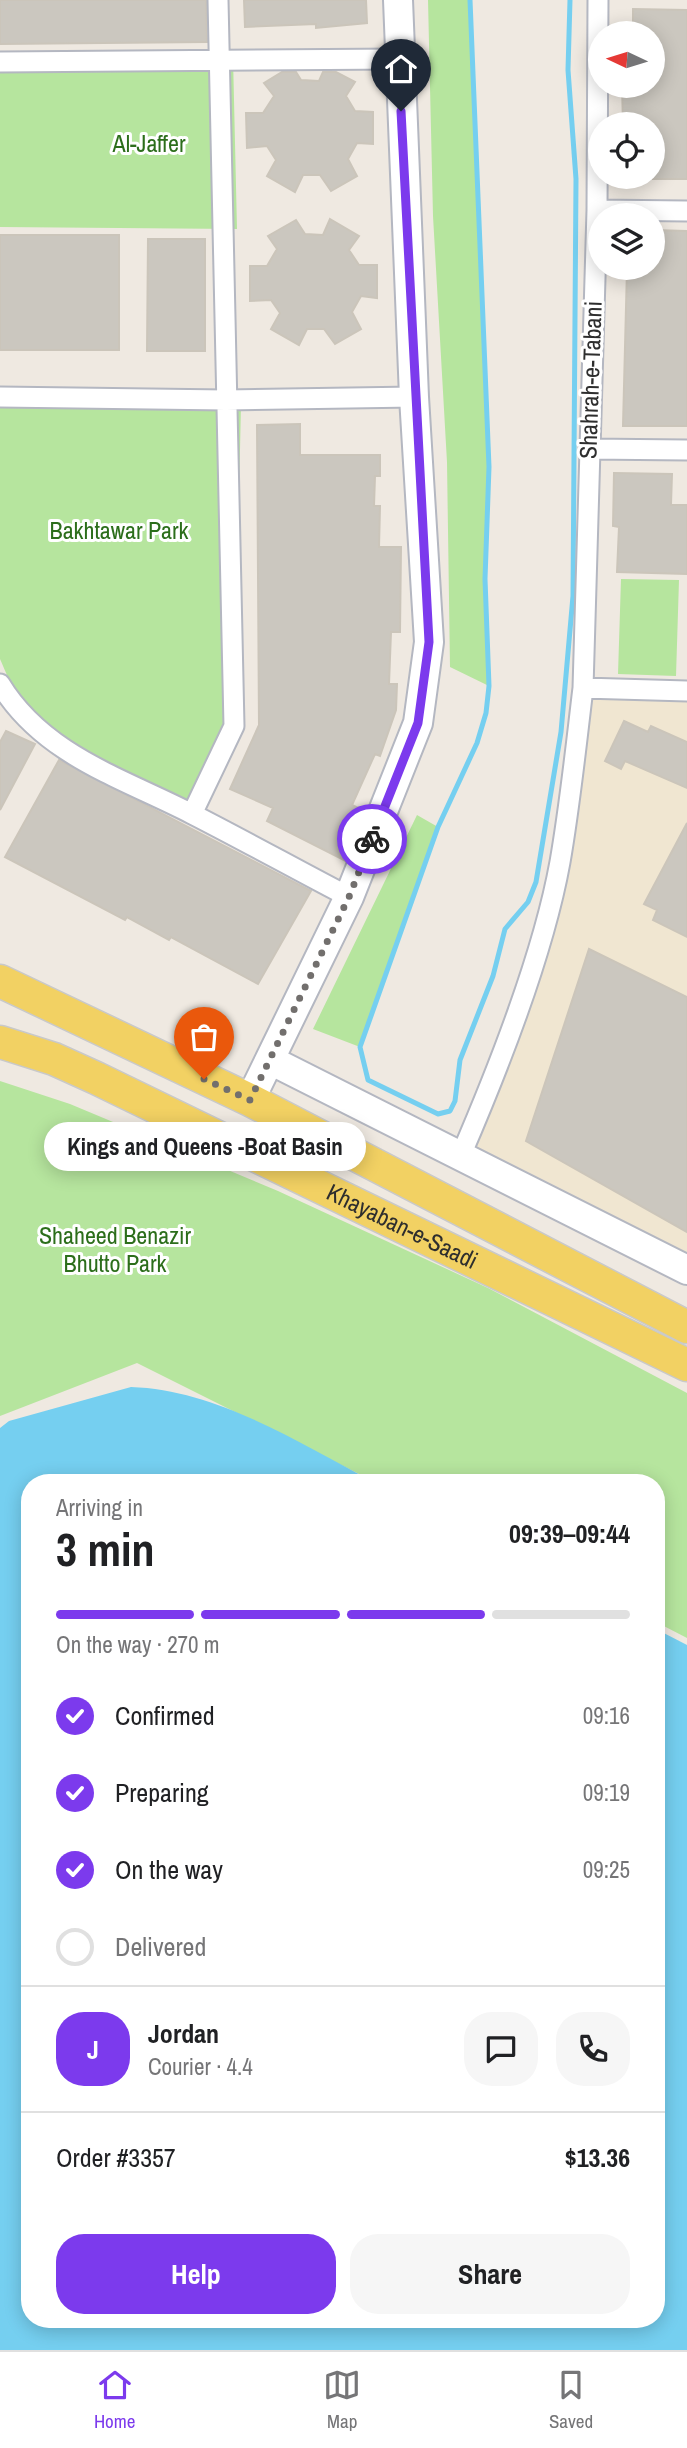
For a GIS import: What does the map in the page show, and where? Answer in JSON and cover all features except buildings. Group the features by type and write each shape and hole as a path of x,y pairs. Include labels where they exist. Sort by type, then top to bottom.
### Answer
{"main road":[{"path":"0,981 44,1004"},
{"path":"0,989 44,1004"},
{"name":"Khayaban-e-Saadi","path":"44,1004 250,1100 687,1328"},
{"name":"Khayaban-e-Saadi","path":"0,1042 54,1059 96,1078 687,1365"},
{"path":"0,1058 96,1078"}],"street":[{"path":"192,814 234,726 218,0"},
{"path":"250,1100 349,897 418,723 429,642 414,397 398,0"},
{"name":"Shahrah-e-Tabani","path":"597,203 598,0"},
{"path":"0,62 399,59"},
{"path":"665,211 687,211"},
{"name":"Shahrah-e-Tabani","path":"461,1155 517,1011 550,907 564,836 583,688 595,280"},
{"path":"0,397 226,400 414,397"},
{"path":"589,449 687,450"},
{"path":"0,684 43,736 70,755 192,814 349,897"},
{"path":"583,688 687,691"},
{"path":"270,1060 687,1270"}],"shaded area":[{"path":"583,688 687,692 687,1270 461,1155 550,907"}],"green space":[{"path":"428,0 470,0 489,467 485,578 489,686 450,667 447,462 433,216"},
{"name":"Al-Jaffer","path":"233,57 237,229 0,227 0,61"},
{"name":"Bakhtawar Park","path":"0,404 241,404 234,726 203,809 127,775 78,748 35,714 10,681 0,659"},
{"path":"621,579 679,580 676,676 618,674"},
{"path":"417,815 438,827 360,1047 313,1029"},
{"name":"Shaheed Benazir Bhutto Park","path":"0,1081 70,1104 278,1191 488,1288 687,1393 687,1638 665,1627 665,1474 359,1474 137,1363 0,1416"}],"water":[{"path":"131,1387 163,1390 226,1408 257,1421 359,1474 21,1474 21,2328 665,2328 665,1634 687,1645 687,2350 0,2350 0,1428 9,1421"}],"waterway":[{"path":"470,0 489,467 485,579 489,686 486,713 477,743 438,827 360,1047 368,1080 438,1114 450,1111 455,1101 460,1060 493,976 505,929 528,902 536,882 561,732 573,596 576,179 568,70 570,0"}],"way so far":[{"path":"204,1079 250,1100 349,897 372,839"}],"place":[{"name":"Kings and Queens -Boat Basin","path":"204,1079"}],"route":[{"path":"372,839 418,723 429,642 401,111"}]}
